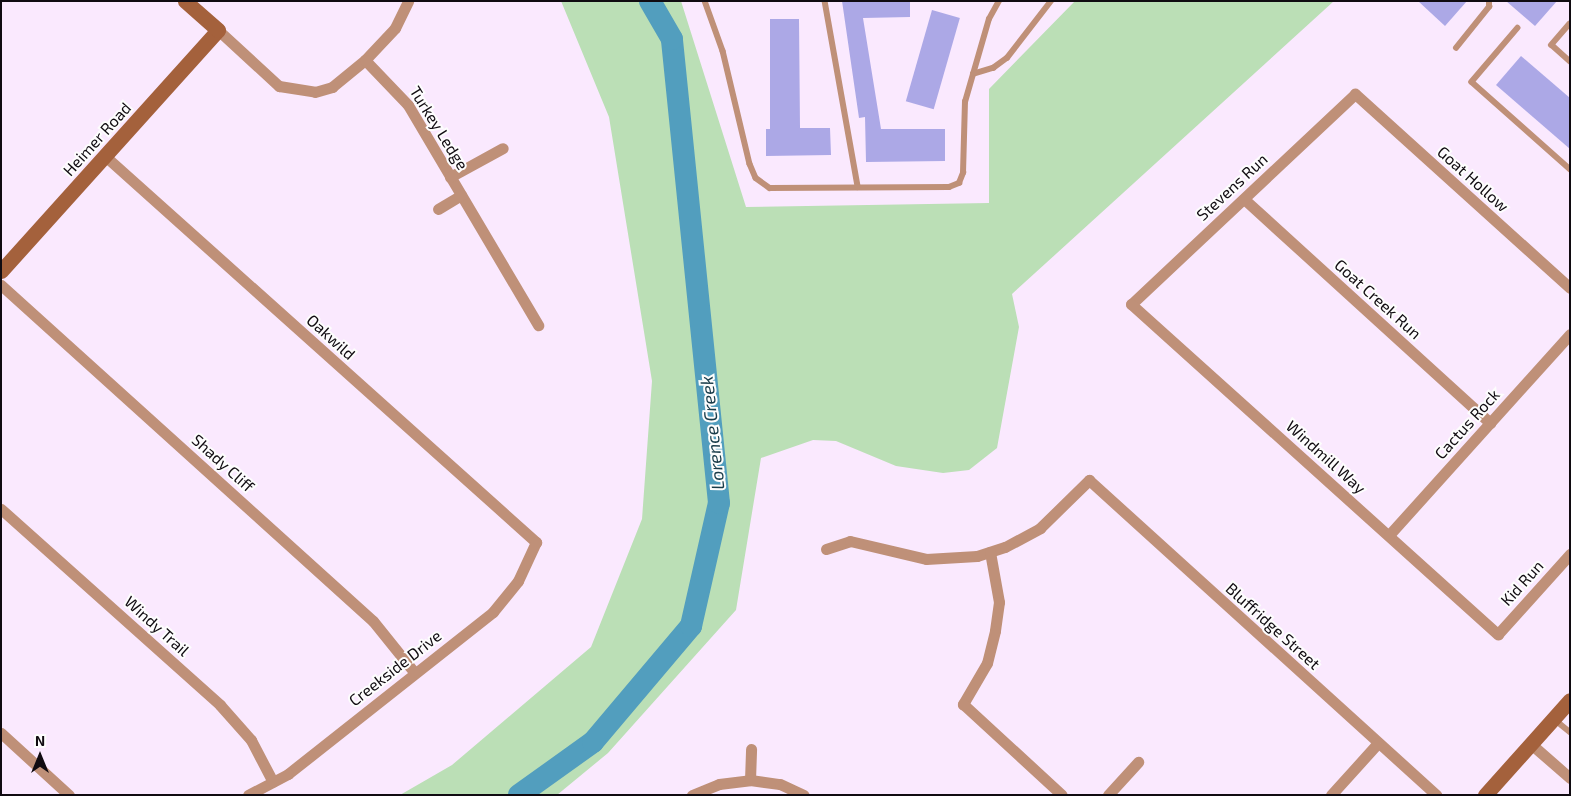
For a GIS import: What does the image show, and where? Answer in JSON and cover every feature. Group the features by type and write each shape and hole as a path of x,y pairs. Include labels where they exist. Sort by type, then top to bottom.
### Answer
{"street":[{"path":"185,1 267,77 296,92 332,87 365,60 395,28 408,1"},
{"name":"Heimer Road","path":"1,271 218,30"},
{"name":"Turkey Ledge","path":"365,60 408,105 538,325"},
{"name":"Stevens Run","path":"1131,304 1355,94"},
{"name":"Goat Hollow","path":"1355,94 1570,288"},
{"path":"450,177 502,148"},
{"name":"Oakwild","path":"105,156 536,542"},
{"name":"Turkey Ledge","path":"438,209 461,195"},
{"name":"Goat Creek Run","path":"1244,199 1490,423"},
{"name":"Shady Cliff","path":"1,285 373,621 414,672"},
{"name":"Windmill Way","path":"1131,304 1498,634"},
{"name":"Cactus Rock","path":"1389,535 1570,334"},
{"name":"Bluffridge Street","path":"990,552 1040,528 1089,480 1436,795"},
{"name":"Windy Trail","path":"1,509 220,705 250,740 273,782"},
{"path":"826,549 850,541 910,557 943,560 990,552 999,602 996,631 987,663 963,704 1062,795"},
{"name":"Creekside Drive","path":"248,795 288,774 505,599 518,581 536,542"},
{"name":"Kid Run","path":"1498,634 1570,554"},
{"path":"1485,795 1570,700"},
{"path":"1,733 69,795"},
{"path":"1332,795 1378,743"},
{"path":"1531,744 1570,778"},
{"path":"750,780 751,749"},
{"path":"1108,795 1138,762"},
{"path":"692,795 719,784 750,780 780,784 804,795"}],"lane":[{"path":"705,1 723,51 756,178 770,188 950,187 959,183 963,173 965,102 988,19 999,1"},
{"path":"825,1 858,187"},
{"path":"973,74 994,68 1007,58 1051,1"},
{"path":"1456,48 1489,7 1489,1"},
{"path":"1570,24 1552,45 1570,61"},
{"path":"1518,28 1472,82 1570,169"},
{"path":"1554,718 1570,732"}],"green space":[{"path":"561,1 681,1 746,207 989,203 989,89 1075,1 1334,1 1012,294 1019,327 997,448 969,470 943,473 896,466 836,441 813,440 761,458 736,610 608,753 557,795 400,795 452,765 591,647 642,519 652,381 609,117"}],"building":[{"path":"842,1 910,1 910,17 863,18 881,129 945,129 945,161 866,162 865,117 859,118"},
{"path":"1418,1 1467,1 1445,26"},
{"path":"1506,1 1557,1 1535,26"},
{"path":"932,10 960,18 934,109 906,101"},
{"path":"770,19 799,19 800,128 830,128 831,155 766,156 766,129 770,129"},
{"path":"1521,56 1570,98 1570,149 1496,85"}],"waterway":[{"name":"Lorence Creek","path":"519,795 593,742 691,626 719,503 672,39 650,1"}]}
